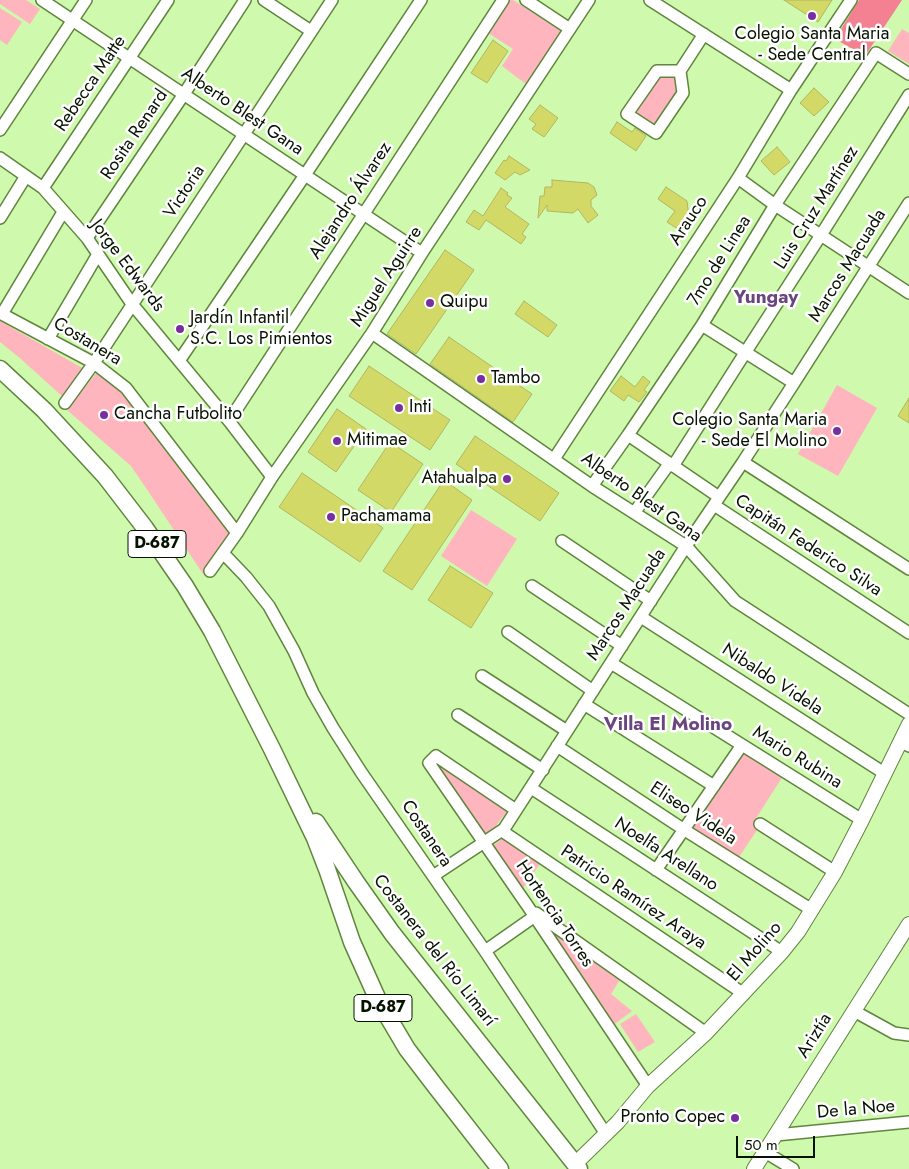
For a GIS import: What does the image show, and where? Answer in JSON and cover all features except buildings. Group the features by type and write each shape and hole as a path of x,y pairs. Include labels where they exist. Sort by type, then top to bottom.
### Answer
{"highway":[{"name":"Costanera del Río Limarí","path":"0,368 86,454 176,571 199,608 272,749 315,838 354,948 385,1013 420,1066 500,1169"},
{"name":"Costanera del Río Limarí","path":"272,749 339,858 392,933 575,1167"}],"main road":[{"name":"El Molino","path":"575,1167 618,1122 648,1086 706,1033 744,994 798,932 836,872 884,773 905,744 909,724"},
{"name":"Ariztía","path":"754,1169 909,924"}],"street":[{"name":"Alberto Blest Gana","path":"42,0 422,253"},
{"path":"0,130 86,0"},
{"name":"Rebecca Matte","path":"43,188 168,0"},
{"name":"Rosita Renard","path":"86,238 245,0"},
{"path":"264,0 311,31"},
{"name":"Victoria","path":"65,403 94,363 332,0"},
{"path":"179,361 421,0"},
{"name":"Alejandro Álvarez","path":"229,420 503,0"},
{"path":"526,0 570,29"},
{"name":"Miguel Aguirre","path":"210,571 272,477 372,333 422,253 589,0"},
{"path":"650,0 790,90"},
{"name":"Arauco","path":"554,460 738,178 790,90 851,0"},
{"path":"680,71 657,71 627,114 656,133 683,93 680,71 704,34"},
{"name":"7mo de Linea","path":"592,486 702,324 775,205 876,53 909,74"},
{"name":"Luis Cruz Martínez","path":"634,513 671,465 745,353 909,95"},
{"name":"Jorge Edwards","path":"0,158 43,188 86,238 132,304 229,420 272,477"},
{"path":"0,218 26,176"},
{"path":"738,178 775,205 909,294"},
{"name":"Marcos Macuada","path":"433,876 504,829 909,203"},
{"path":"1,313 63,212"},
{"path":"48,338 98,254"},
{"name":"Costanera","path":"1,313 94,363 126,388 237,532"},
{"path":"702,324 794,383"},
{"name":"Alberto Blest Gana","path":"372,333 592,486 686,546 735,601 909,714"},
{"name":"Capitán Federico Silva","path":"628,435 671,465 716,501 909,633"},
{"path":"743,462 909,569"},
{"path":"562,541 651,601"},
{"name":"Costanera","path":"223,553 246,577 269,606 294,651 313,693 361,772 485,951 606,1134"},
{"path":"532,586 622,646"},
{"name":"Nibaldo Videla","path":"640,617 884,773"},
{"path":"508,632 593,691"},
{"name":"Mario Rubina","path":"611,662 862,820"},
{"path":"482,676 567,731"},
{"path":"584,704 714,786"},
{"path":"458,715 543,770"},
{"path":"656,870 742,744"},
{"name":"Eliseo Videla","path":"557,746 683,829 812,910"},
{"name":"Hortencia Torres","path":"516,810 436,756 429,763 532,912 648,1086"},
{"name":"Noelfa Arellano","path":"531,788 782,952"},
{"path":"760,824 836,872"},
{"name":"Patricio Ramírez Araya","path":"502,831 744,994"},
{"path":"485,951 532,912 706,1033"},
{"path":"854,1011 894,1032 909,1035"},
{"name":"De la Noe","path":"776,1134 909,1122"},
{"path":"765,1152 793,1169"}],"shaded area":[{"path":"0,0 26,0 40,9 30,24 0,4"},
{"path":"509,0 513,0 566,34 530,87 502,66 513,49 488,33"},
{"path":"859,0 902,0 865,56 835,39"},
{"path":"0,8 22,22 7,45 0,40"},
{"path":"902,29 909,33 909,64 888,51"},
{"path":"672,75 677,81 679,92 656,122 649,125 639,119 638,105 657,77"},
{"path":"0,321 84,369 64,398 0,342"},
{"path":"98,371 122,392 178,461 231,535 203,574 131,466 67,410"},
{"name":"Colegio Santa Maria - Sede El Molino","path":"837,385 877,408 838,476 798,454"},
{"path":"471,510 517,539 487,586 441,556"},
{"path":"742,750 783,776 753,823 759,827 737,860 690,828"},
{"path":"438,761 508,810 495,827 483,835 435,766"},
{"path":"506,836 542,861 521,891 491,847"},
{"path":"546,928 621,978 611,994 632,1011 612,1026"},
{"path":"636,1014 655,1042 638,1052 620,1024"}],"place":[{"name":"Colegio Santa Maria - Sede Central","path":"812,16"},
{"name":"Quipu","path":"430,303"},
{"name":"Jardín Infantil S.C. Los Pimientos","path":"180,329"},
{"name":"Tambo","path":"481,379"},
{"name":"Inti","path":"399,408"},
{"name":"Cancha Futbolito","path":"104,415"},
{"name":"Colegio Santa Maria - Sede El Molino","path":"837,431"},
{"name":"Mitimae","path":"337,441"},
{"name":"Atahualpa","path":"507,479"},
{"name":"Pachamama","path":"331,517"},
{"name":"Pronto Copec","path":"735,1118"}],"district":[{"name":"Yungay","path":"766,298"},
{"name":"Villa El Molino","path":"668,725"}]}
